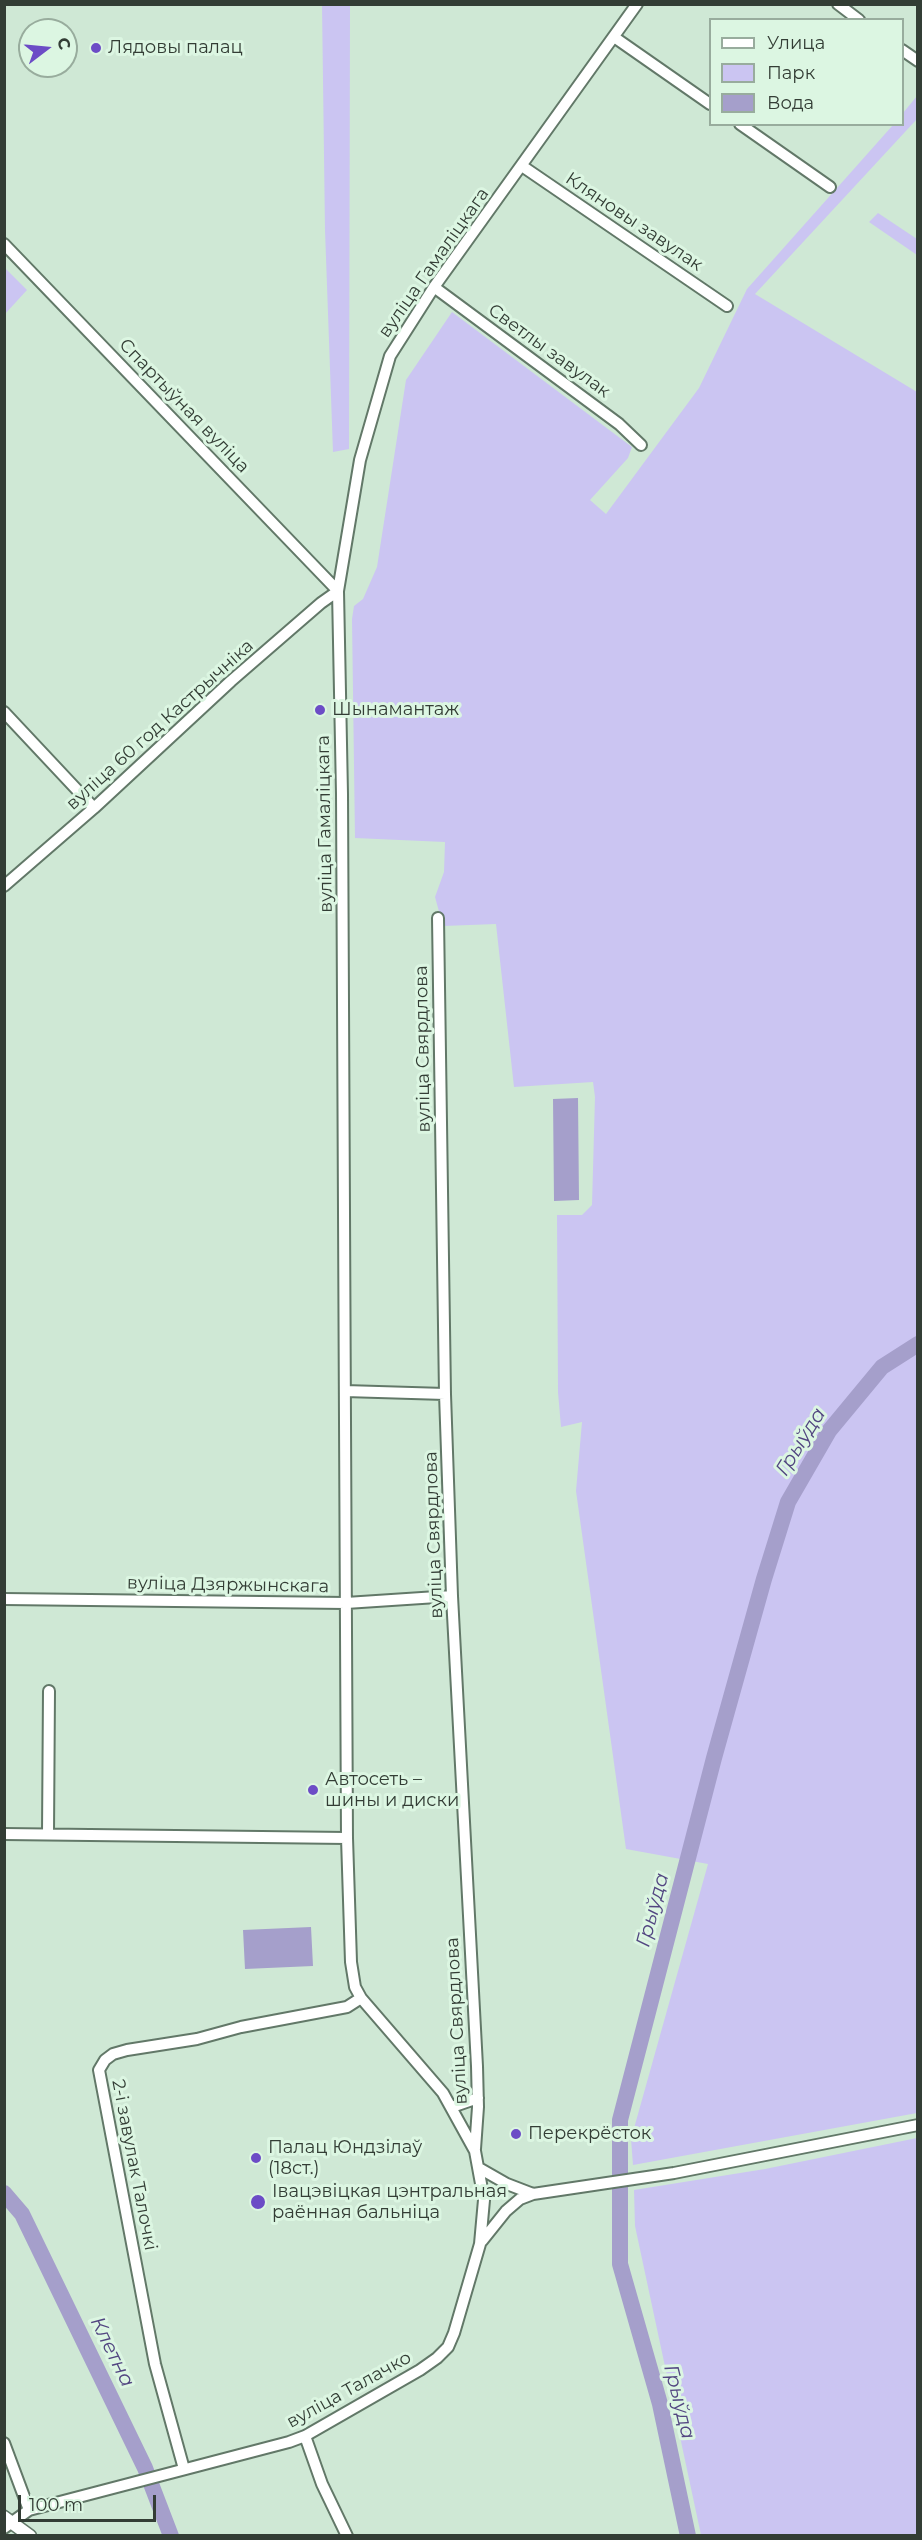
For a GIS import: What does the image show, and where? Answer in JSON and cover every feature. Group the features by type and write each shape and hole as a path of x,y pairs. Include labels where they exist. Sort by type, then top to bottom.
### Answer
{"main road":[{"path":"7,2522 30,2535"}],"street":[{"name":"вуліца Гамаліцкага","path":"344,1044 338,591 360,460 390,356 434,287 637,4"},
{"path":"838,4 856,18"},
{"path":"614,37 709,103"},
{"path":"904,51 918,61"},
{"path":"743,126 830,187"},
{"name":"Кляновы завулак","path":"522,166 727,306"},
{"name":"Спартыўная вуліца","path":"4,244 338,591"},
{"name":"Светлы завулак","path":"434,287 620,424 640,446"},
{"name":"вуліца 60 год Кастрычніка","path":"4,886 94,808 231,681 338,591"},
{"path":"4,712 94,808"},
{"name":"вуліца Свярдлова","path":"438,918 445,1394 452,1596 478,2098 475,2151"},
{"name":"вуліца Свярдлова","path":"344,1044 347,1838 351,1962 355,1987 361,1998 443,2093 452,2107 475,2151 484,2200"},
{"path":"345,1391 445,1394"},
{"name":"вуліца Дзяржынскага","path":"4,1599 346,1603 452,1596"},
{"path":"48,1833 49,1692"},
{"path":"4,1834 347,1838"},
{"name":"2-і завулак Талочкі","path":"184,2469 155,2364 99,2070 105,2060 113,2054 127,2050 347,2007 361,1998"},
{"path":"452,2107 478,2098"},
{"path":"480,2244 506,2211 520,2199 533,2194 674,2173 918,2125"},
{"path":"479,2168 507,2184 533,2194"},
{"name":"вуліца Талачко","path":"7,2522 28,2510 305,2437 420,2370 448,2347 454,2333 480,2244 484,2200"},
{"path":"305,2437 321,2481 347,2535"},
{"path":"4,2443 28,2510"}],"green space":[{"path":"322,5 350,5 349,449 333,452 325,230"},
{"path":"917,96 917,119 755,294 917,392 917,2113 633,2165 631,2139 708,1864 626,1849 576,1491 582,1422 561,1427 558,1392 557,1215 582,1215 592,1205 595,1097 593,1082 514,1087 496,924 443,926 435,897 444,872 445,842 355,838 352,619 354,606 363,599 377,567 406,380 452,312 632,447 628,458 590,500 606,514 699,388 747,289 892,126 904,126 904,112"},
{"path":"878,213 917,239 917,255 869,222"},
{"path":"5,268 27,290 5,314"},
{"path":"917,2138 917,2535 701,2535 635,2226 634,2190 765,2169"}],"water":[{"path":"578,1098 579,1200 554,1201 553,1099"},
{"path":"311,1927 313,1966 245,1969 243,1930"}],"waterway":[{"name":"Грыўда","path":"688,2536 660,2404 620,2264 620,2120 714,1758 788,1502 829,1431 882,1367 918,1344"},
{"name":"Клетна","path":"4,2193 22,2214 145,2468 171,2536"}],"place":[{"name":"Лядовы палац","path":"96,48"},
{"name":"Шынамантаж","path":"320,710"},
{"name":"Автосеть – шины и диски","path":"313,1790"},
{"name":"Перекрёсток","path":"516,2134"},
{"name":"Палац Юндзілаў (18ст.)","path":"256,2158"},
{"name":"Івацэвіцкая цэнтральная раённая бальніца","path":"258,2202"}]}
